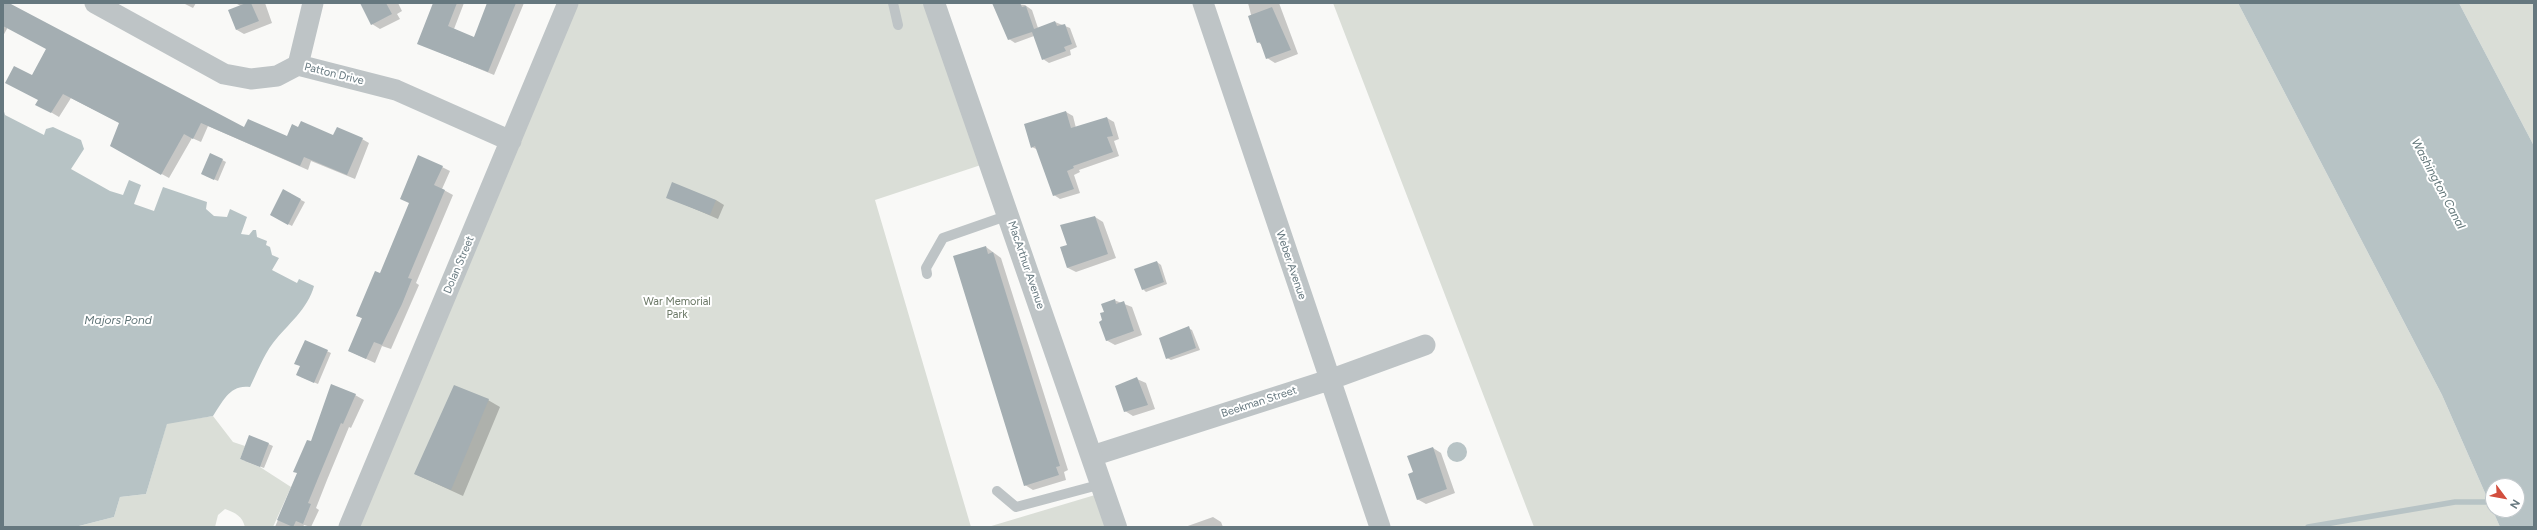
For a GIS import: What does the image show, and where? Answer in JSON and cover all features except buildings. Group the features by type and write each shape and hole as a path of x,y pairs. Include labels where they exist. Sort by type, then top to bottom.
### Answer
{"street":[{"name":"Patton Drive","path":"95,3 224,74 251,79 277,76 298,65 396,90 511,141"},
{"path":"298,65 313,3"},
{"name":"Dolan Street","path":"349,527 568,3"},
{"name":"MacArthur Avenue","path":"934,3 1009,215 1116,527"},
{"name":"Weber Avenue","path":"1203,3 1329,380 1380,527"},
{"name":"Beekman Street","path":"1092,456 1329,380 1425,345"}],"lane":[{"path":"893,3 898,25"},
{"path":"928,274 926,268 943,238 1009,215"},
{"path":"997,491 1016,507 1102,484"}],"green space":[{"name":"War Memorial Park","path":"567,3 934,3 990,162 875,200 971,527 349,527"},
{"path":"1333,3 2238,3 2442,395 2485,493 2485,518 2496,518 2500,527 1534,527"},
{"path":"2459,3 2534,3 2534,146"},
{"path":"213,416 233,442 245,446 240,459 260,467 291,487 273,527 245,527 238,515 225,509 218,515 215,527 75,527 114,517 120,497 146,494 167,423"},
{"path":"1105,492 1116,527 988,527"}],"water":[{"name":"Washington Canal","path":"2238,3 2459,3 2534,146 2534,527 2500,527 2496,518 2525,518 2525,478 2485,478 2485,493 2442,395"},
{"name":"Majors Pond","path":"3,108 5,115 44,135 46,129 53,127 81,140 84,149 71,169 110,191 123,195 129,180 141,185 134,204 154,211 163,187 207,202 206,209 214,216 227,217 230,209 247,217 241,234 249,235 253,230 256,230 257,237 267,241 266,245 270,247 272,255 279,258 272,270 297,283 299,279 314,286 302,309 269,348 250,387 237,388 232,391 224,399 213,416 167,424 146,494 120,497 114,517 75,527 3,527"},
{"path":"1457,442 1464,445 1467,452 1464,459 1457,462 1450,459 1447,452 1450,445"}],"waterway":[{"path":"2308,527 2455,502 2485,502"}]}
